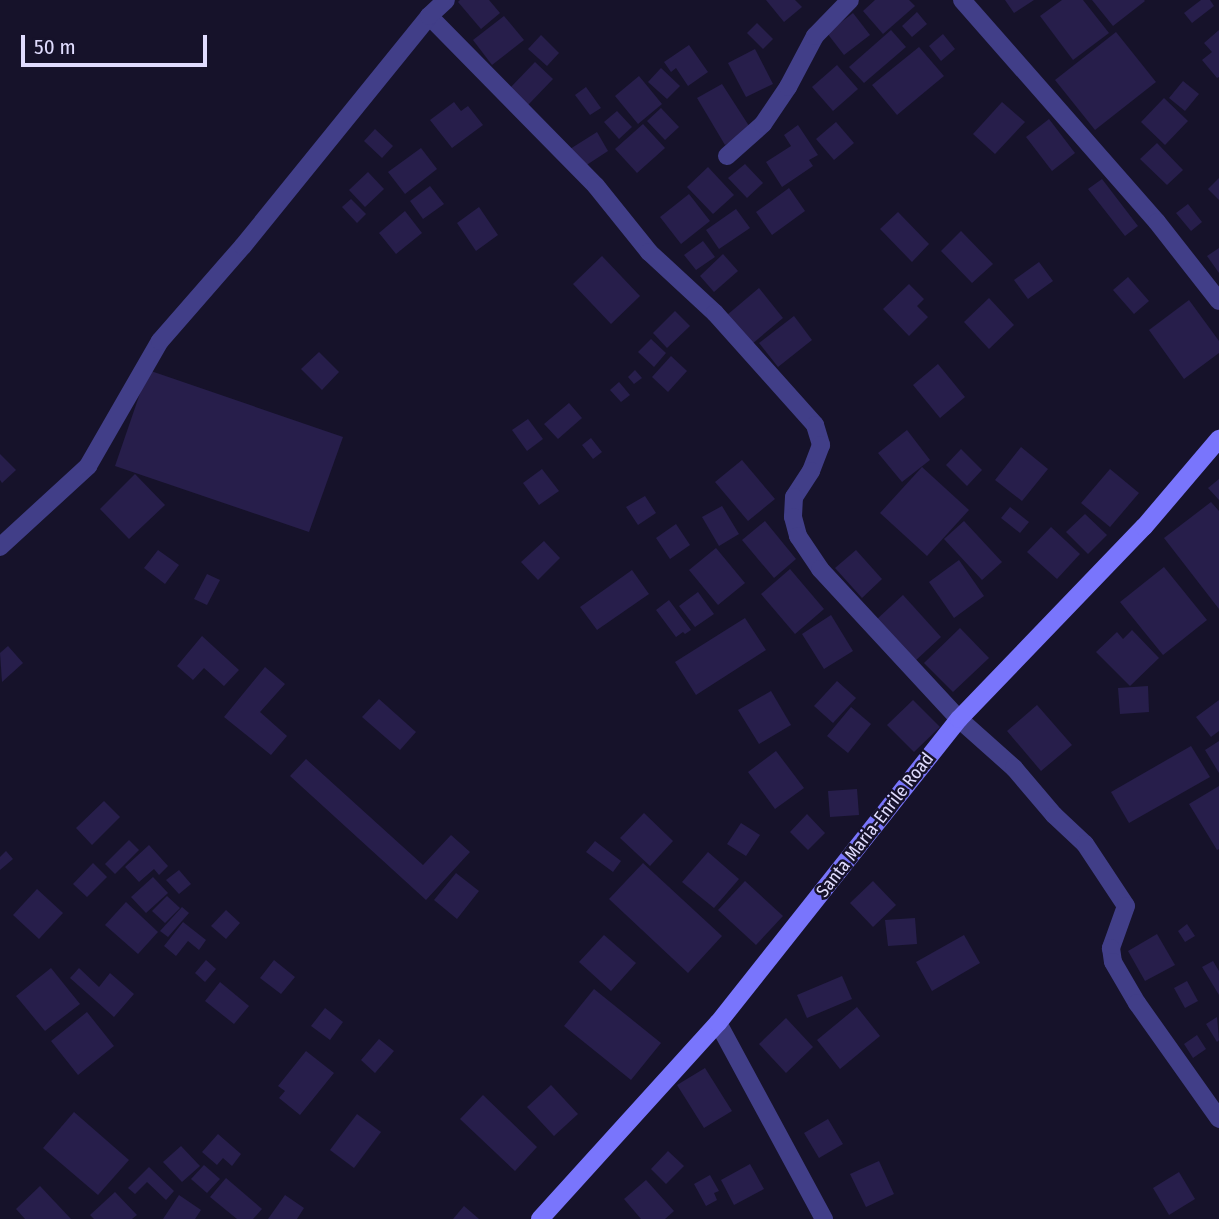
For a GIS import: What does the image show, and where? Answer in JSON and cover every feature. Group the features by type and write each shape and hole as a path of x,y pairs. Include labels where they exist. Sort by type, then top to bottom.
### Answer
{"main road":[{"name":"Santa Maria-Enrile Road","path":"540,1219 718,1023 959,719 1144,527 1219,439"}],"street":[{"path":"0,547 88,466 160,341 243,246 429,16 446,0"},
{"path":"727,156 763,124 788,87 815,36 850,0"},
{"path":"962,0 1157,222 1219,301"},
{"path":"429,16 596,186 649,252 715,313 793,404 815,425 821,445 811,471 794,497 793,517 798,536 820,569 959,719 1014,768 1054,815 1085,844 1126,906 1112,940 1113,962 1137,1003 1219,1119"},
{"path":"718,1023 824,1219"}],"building":[{"path":"489,0 500,13 481,29 458,2"},
{"path":"766,0 795,0 802,7 784,22"},
{"path":"875,0 909,0 915,6 883,34 863,11"},
{"path":"1005,0 1034,0 1014,13"},
{"path":"1062,0 1083,0 1109,33 1073,60 1040,16"},
{"path":"1092,0 1144,0 1145,1 1113,26"},
{"path":"1201,0 1210,0 1214,6 1192,23 1184,13"},
{"path":"917,12 927,24 912,37 902,26"},
{"path":"853,13 870,35 844,55 827,33"},
{"path":"504,16 524,40 492,65 473,40"},
{"path":"757,23 773,39 763,49 747,33"},
{"path":"891,30 906,47 864,83 849,67"},
{"path":"1219,30 1217,78 1202,60 1212,52 1204,43"},
{"path":"1116,32 1156,82 1095,130 1055,80"},
{"path":"943,34 955,49 941,61 929,46"},
{"path":"541,35 559,53 547,66 528,49"},
{"path":"689,45 708,72 688,86 676,68 671,72 664,62"},
{"path":"919,47 944,76 897,115 872,85"},
{"path":"755,49 773,84 746,97 728,63"},
{"path":"535,62 553,79 528,105 510,88"},
{"path":"837,65 858,89 833,111 812,87"},
{"path":"661,68 680,86 667,99 648,82"},
{"path":"639,76 662,104 638,124 615,96"},
{"path":"1183,81 1199,94 1185,111 1169,98"},
{"path":"722,84 751,129 725,145 697,98"},
{"path":"586,87 601,108 590,115 575,95"},
{"path":"1164,98 1188,121 1165,145 1141,122"},
{"path":"454,102 461,111 468,106 483,125 452,148 430,120"},
{"path":"1002,102 1025,122 995,154 973,134"},
{"path":"661,108 679,127 665,140 647,121"},
{"path":"617,111 632,127 619,139 604,122"},
{"path":"1049,119 1075,153 1052,171 1026,137"},
{"path":"836,122 854,143 834,160 816,139"},
{"path":"643,124 665,148 637,173 615,149"},
{"path":"798,125 818,155 809,160 813,166 782,187 766,162 791,146 784,135"},
{"path":"375,129 393,146 382,158 364,141"},
{"path":"597,132 608,151 582,168 570,149"},
{"path":"1157,143 1183,170 1167,185 1140,159"},
{"path":"421,148 437,169 405,194 388,172"},
{"path":"745,164 763,183 747,198 728,178"},
{"path":"708,167 734,195 713,214 687,187"},
{"path":"368,172 384,189 365,207 349,190"},
{"path":"1219,178 1219,200 1208,189"},
{"path":"1102,179 1138,226 1125,236 1088,189"},
{"path":"430,186 444,204 423,219 410,201"},
{"path":"789,188 805,211 772,235 756,212"},
{"path":"689,194 710,221 681,244 660,217"},
{"path":"351,199 366,214 357,223 342,207"},
{"path":"1188,204 1202,222 1191,231 1176,213"},
{"path":"479,207 498,235 476,251 457,223"},
{"path":"736,209 750,228 719,249 706,230"},
{"path":"405,211 422,233 396,254 379,233"},
{"path":"898,212 929,244 912,262 880,229"},
{"path":"961,231 993,264 972,283 941,251"},
{"path":"703,241 715,257 696,270 684,255"},
{"path":"1219,248 1219,273 1207,256"},
{"path":"723,254 738,271 714,292 700,276"},
{"path":"602,256 640,296 611,324 573,284"},
{"path":"1039,262 1053,281 1028,299 1014,280"},
{"path":"1128,277 1149,301 1134,314 1113,290"},
{"path":"909,284 924,299 917,306 928,317 909,336 883,309"},
{"path":"759,288 783,318 752,344 727,315"},
{"path":"989,298 1014,325 989,349 964,322"},
{"path":"1189,300 1219,341 1219,353 1184,379 1149,330"},
{"path":"675,311 690,326 667,348 653,333"},
{"path":"794,316 812,340 778,367 759,343"},
{"path":"651,339 666,353 654,367 638,352"},
{"path":"319,352 339,372 322,390 301,369"},
{"path":"671,356 687,371 668,392 652,377"},
{"path":"938,364 965,397 940,418 913,385"},
{"path":"148,370 343,437 309,532 115,466"},
{"path":"635,370 642,378 634,384 628,377"},
{"path":"619,382 630,395 621,402 610,390"},
{"path":"569,403 582,418 558,439 544,424"},
{"path":"528,419 543,439 527,451 512,430"},
{"path":"907,430 930,460 902,482 878,453"},
{"path":"591,438 602,452 593,459 582,445"},
{"path":"1021,447 1048,469 1022,501 995,480"},
{"path":"961,449 982,470 967,486 946,465"},
{"path":"0,454 16,470 2,483 0,480"},
{"path":"742,460 775,499 748,521 715,482"},
{"path":"922,467 969,510 927,556 880,513"},
{"path":"542,469 559,491 539,505 523,483"},
{"path":"1110,469 1139,493 1110,527 1081,503"},
{"path":"135,474 165,505 129,539 100,509"},
{"path":"1219,479 1219,500 1208,488"},
{"path":"645,496 656,513 638,525 626,507"},
{"path":"1211,502 1219,511 1219,609 1164,538"},
{"path":"722,506 739,534 719,546 702,517"},
{"path":"1010,507 1029,522 1020,533 1001,518"},
{"path":"1085,514 1107,535 1088,554 1066,532"},
{"path":"765,521 796,559 774,578 742,540"},
{"path":"964,521 1002,562 982,580 944,539"},
{"path":"676,524 690,545 670,559 656,538"},
{"path":"1051,527 1080,554 1057,579 1027,552"},
{"path":"544,541 560,558 538,580 521,562"},
{"path":"716,548 745,583 718,605 689,570"},
{"path":"158,550 179,565 165,584 144,568"},
{"path":"856,550 882,579 862,598 835,568"},
{"path":"959,560 984,596 954,618 929,582"},
{"path":"1164,567 1207,620 1163,655 1120,602"},
{"path":"790,569 824,609 795,634 761,594"},
{"path":"632,570 649,594 597,630 580,607"},
{"path":"207,574 220,580 207,605 194,599"},
{"path":"698,592 714,614 695,627 679,606"},
{"path":"903,595 941,637 914,662 876,620"},
{"path":"669,600 691,630 676,637 656,610"},
{"path":"831,615 853,651 824,669 802,634"},
{"path":"745,618 766,650 696,695 675,662"},
{"path":"960,628 989,658 953,692 924,663"},
{"path":"1132,630 1159,658 1130,686 1096,652 1117,632 1123,639"},
{"path":"202,636 239,670 224,686 204,668 193,680 177,666"},
{"path":"8,646 23,663 2,682 0,653"},
{"path":"265,667 285,684 260,712 287,736 271,755 224,717"},
{"path":"837,681 856,698 833,723 814,706"},
{"path":"1148,686 1149,712 1120,714 1118,688"},
{"path":"771,691 791,725 759,744 738,710"},
{"path":"379,699 416,732 400,750 362,717"},
{"path":"913,700 940,727 914,752 887,725"},
{"path":"1219,700 1219,731 1211,737 1196,717"},
{"path":"1037,705 1072,745 1041,771 1007,731"},
{"path":"851,707 871,724 848,753 827,736"},
{"path":"1219,741 1219,773 1205,750"},
{"path":"1191,746 1210,777 1129,823 1111,792"},
{"path":"776,751 804,788 775,809 748,772"},
{"path":"306,759 423,865 451,835 470,852 426,900 290,776"},
{"path":"1219,786 1219,849 1217,850 1189,804"},
{"path":"857,789 859,815 830,817 828,791"},
{"path":"104,801 120,817 92,845 76,828"},
{"path":"644,813 673,841 650,866 620,838"},
{"path":"807,814 825,833 808,850 790,832"},
{"path":"741,823 760,835 746,856 727,844"},
{"path":"129,840 139,850 115,874 105,864"},
{"path":"595,841 621,861 613,872 586,852"},
{"path":"149,845 168,866 159,875 154,869 139,882 125,867"},
{"path":"6,851 13,859 0,870 0,857"},
{"path":"708,852 739,879 714,908 682,882"},
{"path":"93,863 107,877 87,897 73,884"},
{"path":"643,863 722,936 688,973 609,899"},
{"path":"179,870 191,884 179,894 166,880"},
{"path":"456,873 479,891 457,919 434,900"},
{"path":"153,877 168,893 146,913 131,897"},
{"path":"745,881 783,916 756,945 718,910"},
{"path":"873,881 896,905 873,927 850,903"},
{"path":"37,889 63,913 39,939 13,915"},
{"path":"167,896 180,908 165,923 152,911"},
{"path":"126,902 158,932 138,954 105,925"},
{"path":"182,907 189,913 168,937 160,931"},
{"path":"226,910 240,923 226,939 211,926"},
{"path":"915,918 917,944 888,946 885,920"},
{"path":"183,922 206,940 199,950 188,941 176,956 164,946"},
{"path":"1187,924 1195,936 1185,942 1178,931"},
{"path":"1157,934 1175,965 1145,981 1128,951"},
{"path":"604,935 636,963 611,991 579,962"},
{"path":"964,935 980,963 932,991 916,962"},
{"path":"206,960 216,969 205,982 195,973"},
{"path":"274,960 295,977 281,994 260,978"},
{"path":"1213,961 1219,971 1219,995 1202,967"},
{"path":"51,968 80,1004 45,1031 16,996"},
{"path":"79,968 99,987 110,973 134,994 114,1017 70,978"},
{"path":"842,976 852,999 807,1018 797,995"},
{"path":"1187,981 1198,1001 1185,1008 1174,988"},
{"path":"220,982 249,1006 234,1024 205,1001"},
{"path":"594,989 661,1043 631,1080 564,1026"},
{"path":"857,1007 880,1036 840,1069 817,1040"},
{"path":"325,1008 343,1022 330,1040 311,1026"},
{"path":"87,1012 114,1046 78,1075 51,1041"},
{"path":"1217,1017 1219,1040 1217,1042 1206,1024"},
{"path":"786,1018 813,1047 786,1073 759,1044"},
{"path":"1197,1035 1206,1049 1193,1058 1184,1044"},
{"path":"379,1039 394,1051 375,1073 361,1060"},
{"path":"306,1051 334,1073 300,1115 279,1098 285,1091 278,1086"},
{"path":"705,1068 732,1111 704,1128 677,1085"},
{"path":"551,1085 578,1114 554,1136 527,1107"},
{"path":"483,1095 537,1147 515,1171 460,1119"},
{"path":"74,1112 129,1160 98,1195 43,1148"},
{"path":"357,1114 381,1132 354,1168 330,1150"},
{"path":"828,1119 843,1144 819,1158 804,1133"},
{"path":"218,1134 241,1154 232,1166 223,1158 217,1165 202,1152"},
{"path":"181,1146 200,1166 182,1182 163,1162"},
{"path":"668,1151 684,1166 666,1184 651,1169"},
{"path":"879,1161 894,1194 866,1207 850,1174"},
{"path":"750,1164 764,1189 734,1205 721,1180"},
{"path":"204,1165 220,1179 207,1193 191,1179"},
{"path":"149,1167 174,1191 166,1200 147,1182 135,1194 128,1188"},
{"path":"1179,1172 1195,1199 1169,1215 1153,1188"},
{"path":"710,1175 719,1191 714,1193 717,1200 706,1206 694,1184"},
{"path":"226,1178 262,1209 253,1219 237,1219 210,1197"},
{"path":"646,1180 674,1211 665,1219 641,1219 624,1199"},
{"path":"40,1186 71,1219 25,1219 16,1209"},
{"path":"115,1192 137,1215 132,1219 94,1219 90,1215"},
{"path":"179,1195 201,1210 195,1219 163,1219"},
{"path":"285,1195 304,1208 297,1219 268,1219"},
{"path":"464,1206 479,1219 453,1219"}]}
